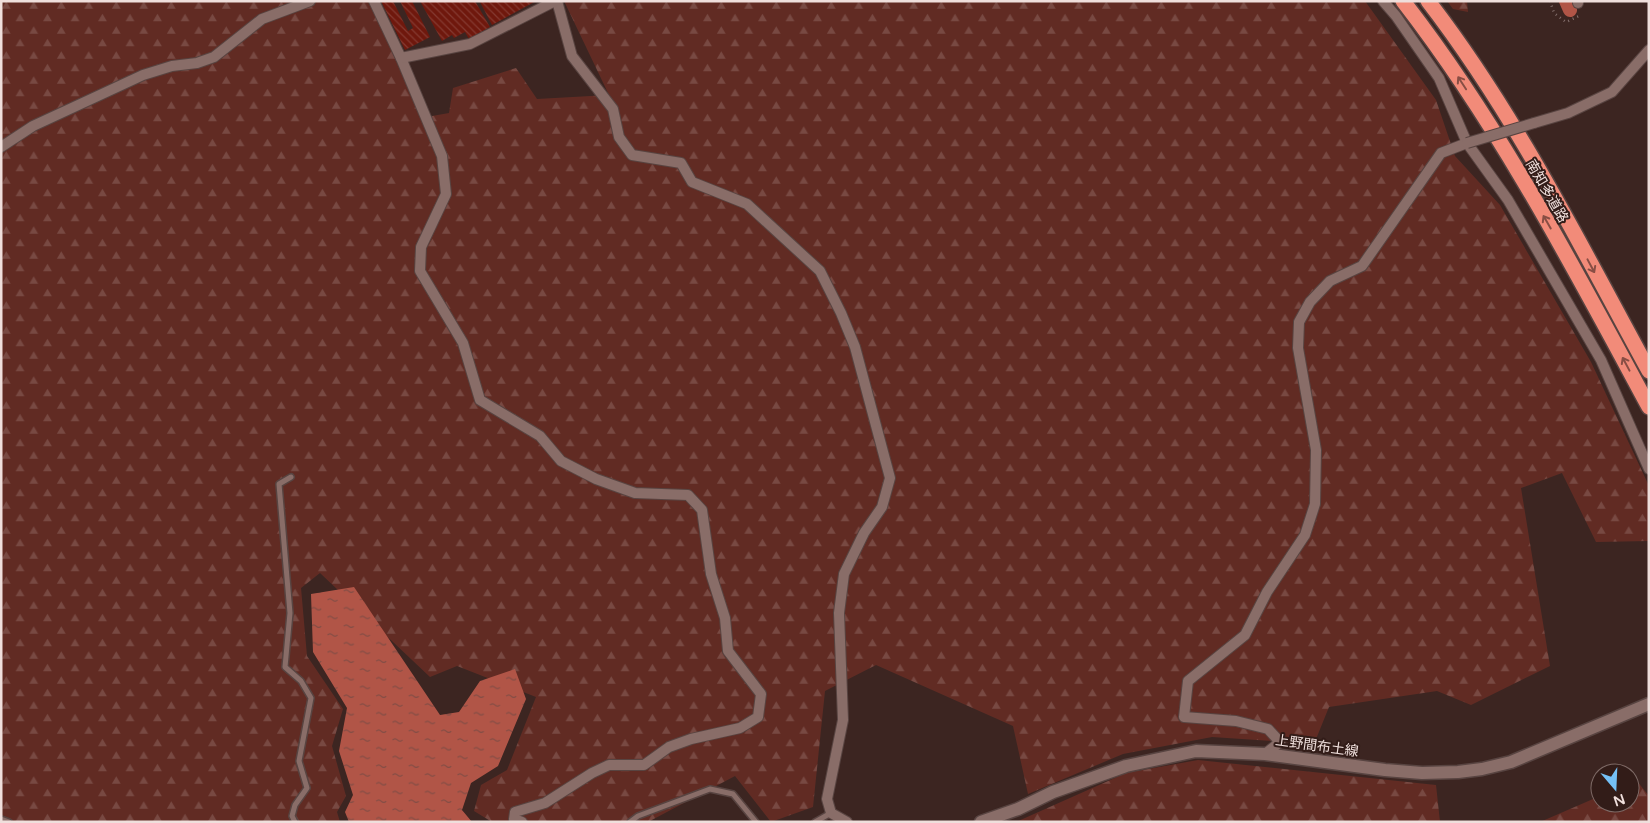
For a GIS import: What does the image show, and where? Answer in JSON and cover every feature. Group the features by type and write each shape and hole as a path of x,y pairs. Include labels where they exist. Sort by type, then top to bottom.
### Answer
{"highway":[{"name":"南知多道路","path":"1403,1 1456,74 1522,178 1591,299 1649,407"},
{"name":"南知多道路","path":"1428,1 1479,72 1539,168 1649,371"}],"main road":[{"name":"上野間布土線","path":"981,822 1018,809 1053,792 1126,766 1196,751 1265,754 1422,773 1458,772 1511,762 1649,704"}],"street":[{"path":"1,147 33,126 143,76 172,66 197,63 214,57 262,19 310,1"},
{"path":"374,1 401,58 442,156 446,194 421,247 420,271 463,343 480,400 540,436 561,461 596,479 635,493 688,495 702,510 711,574 725,618 728,651 761,694 758,717 740,728 690,739 669,747 644,765 609,765 592,773 545,802 515,812 514,819 522,822"},
{"path":"401,58 470,44 556,1 572,56 613,109 619,137 632,155 681,163 692,182 747,204 820,271 842,313 855,347 890,478 882,507 864,533 844,574 839,613 842,720 827,798 831,813 847,822"},
{"path":"1383,1 1396,16 1439,78 1467,143 1508,200 1601,360 1649,469"},
{"path":"1265,754 1280,742 1268,729 1236,722 1184,717 1188,682 1245,635 1267,592 1305,535 1315,504 1316,450 1298,348 1300,322 1310,302 1330,281 1362,266 1441,153 1467,143 1568,113 1612,92 1649,50"}],"lane":[{"path":"291,477 279,484 290,612 285,667 301,681 311,698 299,760 307,788 295,805 292,816 295,822"},
{"path":"630,822 638,816 710,790 733,794 756,822"},
{"path":"815,822 831,813"},
{"path":"1,818 9,822"}],"path":[{"path":"1550,1 1554,13 1566,22 1580,16 1578,2"}],"green space":[{"path":"1,1 370,1 421,118 449,113 453,88 516,68 537,99 609,95 564,1 1365,1 1436,100 1455,156 1500,205 1591,362 1649,486 1649,541 1596,542 1562,473 1521,488 1550,666 1471,705 1437,691 1329,707 1314,744 1212,737 1123,754 1028,794 1013,726 876,665 825,691 813,807 771,822 735,776 648,822 492,822 474,811 481,785 507,770 536,697 457,666 430,677 320,573 301,588 307,656 343,709 332,746 346,796 337,812 340,822 1,822"},
{"path":"1447,1 1467,1 1468,12 1453,9"},
{"path":"1198,760 1436,785 1440,822 1016,822 1126,773"},
{"path":"1640,785 1649,796 1649,822 1540,822 1590,800 1590,813 1640,813"}],"water":[{"path":"354,587 440,715 459,712 480,681 515,669 526,699 498,766 471,783 462,810 472,822 349,822 345,812 353,795 339,751 347,708 313,652 311,594"}],"building":[{"path":"381,1 393,1 408,31 413,28 400,1 412,1 430,37 405,50"},
{"path":"420,1 475,1 490,27 469,39 465,32 454,38 452,35 442,41"},
{"path":"536,1 492,25 480,2"}],"waterway":[{"path":"1566,1 1570,10"}]}
